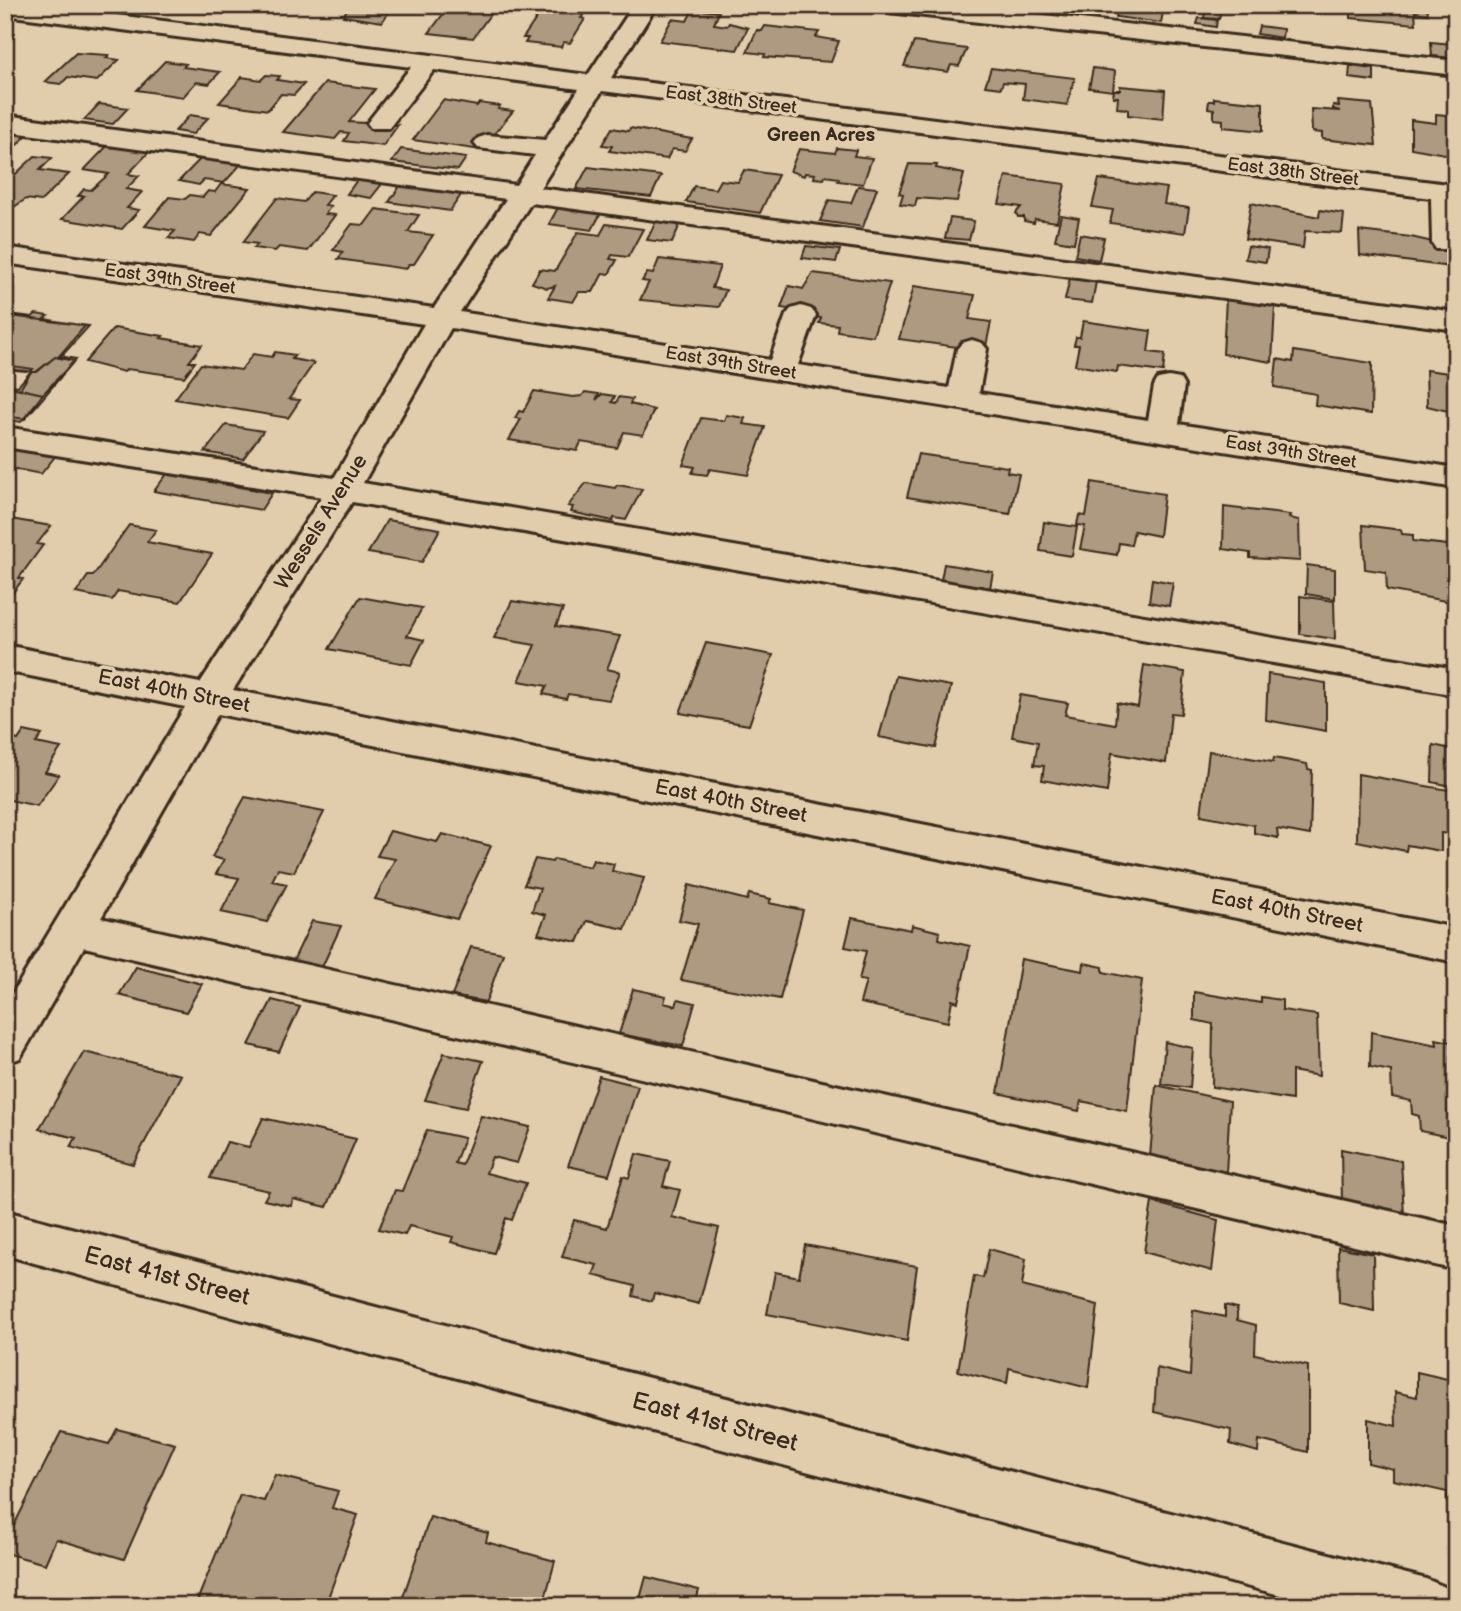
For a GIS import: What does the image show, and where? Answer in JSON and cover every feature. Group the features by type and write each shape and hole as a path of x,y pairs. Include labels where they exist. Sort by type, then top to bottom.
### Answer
{"street":[{"name":"Wessels Avenue","path":"5,1045 209,698 343,490 442,318 526,192 568,144 598,83 646,5"},
{"path":"889,5 1456,68"},
{"name":"East 38th Street","path":"5,8 1450,192"},
{"path":"380,123 428,62"},
{"path":"5,123 1456,321"},
{"path":"487,143 568,144"},
{"path":"1446,243 1450,192"},
{"name":"East 39th Street","path":"5,255 442,318 1456,478"},
{"path":"781,371 801,315"},
{"path":"962,400 972,349"},
{"path":"1162,432 1169,386"},
{"path":"5,437 343,490 1456,682"},
{"name":"East 40th Street","path":"5,658 1456,945"},
{"path":"73,928 1456,1248"},
{"name":"East 41st Street","path":"5,1233 645,1404 1426,1606"}],"building":[{"path":"350,5 394,5 382,22 343,16"},
{"path":"450,5 486,5 485,8 494,9 473,38 429,33"},
{"path":"1206,5 1222,6 1219,19 1204,18"},
{"path":"1372,5 1427,5 1428,14 1415,12 1416,24 1351,18 1351,7 1372,9"},
{"path":"1119,7 1163,12 1161,23 1116,17"},
{"path":"693,9 719,12 714,24 727,26 729,23 748,28 737,50 660,41 672,19 687,21"},
{"path":"542,10 584,14 581,18 585,19 570,43 564,42 561,47 525,43 528,38 523,38"},
{"path":"1199,18 1217,20 1216,27 1197,24"},
{"path":"765,26 819,32 816,37 839,41 831,62 764,57 765,54 747,52 757,30 762,31"},
{"path":"1259,26 1283,29 1282,38 1257,34"},
{"path":"914,42 967,49 959,66 951,65 948,72 904,66"},
{"path":"1431,42 1452,44 1453,58 1432,56"},
{"path":"76,53 109,55 106,58 119,60 97,81 68,77 61,84 45,82"},
{"path":"165,61 186,64 183,67 220,72 209,84 196,82 183,97 137,90"},
{"path":"1350,66 1374,69 1374,81 1349,78"},
{"path":"991,68 1075,78 1067,105 1023,99 1025,84 1003,82 1001,88 985,86"},
{"path":"1093,68 1115,71 1113,91 1089,88"},
{"path":"266,75 280,76 277,80 304,84 294,95 281,94 268,110 219,103 242,77 261,80"},
{"path":"325,83 375,89 349,122 398,125 383,146 344,141 349,133 341,132 335,139 283,132"},
{"path":"1120,86 1165,90 1163,119 1128,115 1128,109 1117,108 1118,97 1113,97 1114,90 1120,90"},
{"path":"1214,98 1263,103 1263,131 1223,127 1223,120 1214,119 1214,109 1208,108 1209,101 1214,101"},
{"path":"443,100 477,106 479,103 500,106 498,109 513,111 481,150 413,140"},
{"path":"1338,101 1372,104 1376,145 1322,139 1322,133 1312,132 1311,109 1340,111 1333,109 1333,105 1339,106"},
{"path":"99,104 128,108 113,124 84,120"},
{"path":"1436,114 1456,116 1456,156 1411,148 1411,120 1436,123"},
{"path":"190,115 208,118 193,134 175,131"},
{"path":"612,128 629,131 630,128 692,139 685,151 672,149 667,159 609,151 612,146 602,145"},
{"path":"13,134 26,136 17,145 5,143"},
{"path":"110,143 152,149 128,174 139,176 126,189 142,192 127,208 139,210 122,229 62,219 84,196 78,196 84,189 91,190 109,174 84,170"},
{"path":"837,148 856,150 854,156 872,158 863,184 838,181 839,178 825,176 824,179 814,178 815,174 805,173 804,176 790,171 799,149 835,153"},
{"path":"401,149 466,158 458,170 392,162"},
{"path":"205,154 242,163 224,183 204,180 199,185 179,181"},
{"path":"35,156 52,158 40,170 69,174 41,201 26,199 14,207 5,205 12,196 5,195 5,184"},
{"path":"909,164 937,165 936,168 964,174 957,201 917,198 915,206 900,204 903,194 899,193"},
{"path":"588,167 661,176 651,197 576,189"},
{"path":"744,170 778,175 760,213 686,202 694,186 715,189 720,180 738,182"},
{"path":"360,176 385,180 371,198 347,194"},
{"path":"1006,176 1065,184 1057,222 1035,219 1034,223 1024,221 1024,217 1018,217 1016,213 1021,207 999,204"},
{"path":"1099,179 1167,188 1164,204 1189,208 1185,233 1110,223 1113,210 1092,207"},
{"path":"402,183 463,192 450,211 389,202"},
{"path":"221,184 250,188 211,236 200,234 194,242 168,238 175,231 145,226 169,197 203,197 208,191 215,192"},
{"path":"858,186 877,188 863,227 820,221 829,200 851,203"},
{"path":"312,192 333,195 325,205 331,206 325,214 335,215 308,251 279,247 275,251 254,248 258,244 243,242 277,198 304,202"},
{"path":"1251,203 1319,217 1320,210 1344,214 1342,233 1305,231 1303,248 1245,239"},
{"path":"560,204 603,209 592,230 549,224"},
{"path":"376,209 419,215 408,232 433,235 414,264 409,264 406,269 338,259 343,252 333,250 352,224 364,225"},
{"path":"1061,215 1079,218 1074,243 1055,240"},
{"path":"950,218 974,221 969,240 945,238"},
{"path":"657,219 681,222 672,243 647,240"},
{"path":"606,224 643,229 628,257 612,255 610,259 617,260 609,274 603,273 593,292 579,292 573,302 548,298 555,286 547,288 532,283 540,269 555,271 578,232 600,235"},
{"path":"1359,231 1411,237 1450,246 1451,267 1360,255"},
{"path":"1080,234 1104,238 1099,260 1075,256"},
{"path":"806,246 840,250 836,262 802,258"},
{"path":"1248,246 1268,249 1266,262 1245,259"},
{"path":"659,259 720,266 712,288 726,290 719,307 640,300 649,282 642,281 647,273 653,274"},
{"path":"813,273 890,283 873,336 837,331 838,325 819,323 821,318 794,314 796,310 781,308 789,286 803,289"},
{"path":"1070,278 1096,282 1092,303 1065,300"},
{"path":"914,286 975,295 969,319 991,322 985,351 899,339"},
{"path":"1226,299 1275,306 1272,362 1223,354"},
{"path":"10,314 32,317 36,314 48,316 44,319 85,326 59,356 76,359 25,419 5,416 5,391 11,385 18,386 33,369 5,365 5,320"},
{"path":"10,316 89,326 60,358 55,357 36,372 5,369 5,322"},
{"path":"1083,321 1151,331 1148,352 1165,354 1163,372 1118,366 1117,372 1075,365 1079,345 1074,345 1076,337 1080,337"},
{"path":"114,328 202,345 189,362 195,362 184,377 127,369 124,372 85,362"},
{"path":"1294,351 1372,363 1371,414 1315,405 1316,394 1274,387 1277,359 1293,362"},
{"path":"275,352 295,355 292,359 314,363 289,399 300,400 288,418 175,399 201,364 241,370 253,354 272,357"},
{"path":"55,357 74,361 43,394 20,389 31,372 37,372"},
{"path":"1426,370 1456,374 1456,413 1427,406"},
{"path":"11,387 43,394 21,422 5,419 5,394"},
{"path":"534,391 573,397 582,396 585,392 599,394 596,400 602,394 615,396 612,402 616,403 619,397 632,399 630,404 654,410 643,435 624,432 617,448 581,442 577,451 509,440 521,419 515,418 519,411 523,412"},
{"path":"726,415 745,418 743,424 765,427 748,475 710,469 707,475 692,473 695,467 683,465 701,418 724,421"},
{"path":"226,425 263,431 243,459 205,452"},
{"path":"5,444 57,454 41,474 5,467"},
{"path":"918,454 1008,467 1007,472 1019,474 1010,514 907,497"},
{"path":"167,474 272,493 261,510 154,491"},
{"path":"1092,482 1164,494 1159,536 1134,531 1131,545 1119,543 1117,555 1080,549 1085,526 1077,525 1079,515 1086,516"},
{"path":"586,483 642,489 626,520 614,518 613,521 571,512 573,507 568,506"},
{"path":"1224,507 1290,515 1289,518 1299,520 1300,561 1250,558 1250,553 1223,549"},
{"path":"5,518 51,526 37,544 43,545 19,578 23,579 5,603 5,569 9,564 5,564"},
{"path":"387,520 440,529 422,562 368,553"},
{"path":"1044,522 1077,527 1072,556 1040,551"},
{"path":"129,525 156,530 147,542 212,554 180,602 118,591 112,600 76,593 88,576 93,576"},
{"path":"1363,525 1401,530 1402,534 1413,535 1413,541 1456,546 1456,603 1387,590 1386,572 1365,569"},
{"path":"944,564 993,572 990,588 941,580"},
{"path":"1307,565 1335,569 1335,599 1306,594"},
{"path":"1152,579 1173,583 1169,606 1149,602"},
{"path":"1300,596 1334,601 1335,639 1300,634"},
{"path":"360,597 422,608 407,636 424,640 411,665 329,649"},
{"path":"512,601 563,609 556,626 620,636 607,669 620,672 609,700 568,694 566,699 543,694 547,686 519,681 535,645 494,638"},
{"path":"706,643 773,655 749,725 680,713"},
{"path":"1144,665 1185,672 1181,714 1171,713 1166,763 1112,753 1107,792 1042,780 1044,766 1034,765 1038,742 1012,737 1020,695 1068,703 1065,715 1115,724 1117,703 1138,707"},
{"path":"1268,674 1326,683 1326,731 1266,720"},
{"path":"896,676 951,686 936,748 879,737"},
{"path":"24,731 42,735 36,743 61,748 45,772 59,775 37,806 5,799 5,737 18,740"},
{"path":"1433,745 1456,750 1456,787 1432,782"},
{"path":"1209,751 1273,762 1274,758 1307,764 1308,769 1312,770 1310,835 1277,829 1278,838 1254,833 1254,825 1201,815"},
{"path":"1358,774 1449,790 1451,834 1441,833 1441,851 1407,845 1406,851 1357,841"},
{"path":"245,797 324,812 294,872 278,869 272,881 287,884 267,922 221,912 239,878 216,874 224,860 212,857"},
{"path":"390,831 437,842 442,834 491,846 457,919 375,899 395,859 377,856"},
{"path":"535,859 552,862 554,859 590,867 593,860 614,864 612,871 644,878 625,929 587,921 578,942 538,934 546,915 532,911 540,888 524,885"},
{"path":"689,885 747,900 749,894 771,899 769,903 803,910 780,999 681,980 698,924 679,920"},
{"path":"852,918 911,930 912,925 940,932 939,939 970,946 958,1002 952,1000 948,1022 860,1003 866,981 859,980 866,951 845,947"},
{"path":"312,921 341,926 322,967 293,961"},
{"path":"471,947 503,953 486,1002 452,996"},
{"path":"1021,959 1083,971 1084,963 1103,967 1103,972 1142,980 1127,1111 1081,1101 1079,1111 998,1093"},
{"path":"136,967 202,984 186,1012 119,995"},
{"path":"633,989 666,996 664,1003 676,1006 678,999 695,1003 683,1046 619,1034"},
{"path":"1194,992 1261,1003 1261,997 1282,1000 1282,1010 1317,1015 1319,1076 1292,1071 1292,1100 1212,1087 1213,1024 1194,1020"},
{"path":"272,1000 300,1007 279,1052 249,1045"},
{"path":"1371,1032 1437,1045 1436,1039 1456,1043 1456,1112 1448,1110 1449,1137 1420,1131 1419,1116 1412,1114 1411,1101 1392,1097 1391,1071 1370,1067"},
{"path":"1165,1042 1193,1048 1190,1088 1161,1084"},
{"path":"84,1052 181,1075 133,1164 70,1147 76,1138 39,1129"},
{"path":"444,1053 483,1061 466,1108 425,1100"},
{"path":"599,1076 638,1086 609,1175 568,1166"},
{"path":"1156,1085 1230,1101 1226,1173 1150,1157"},
{"path":"481,1116 530,1127 517,1163 492,1157 486,1173 526,1183 512,1220 506,1218 494,1253 451,1242 453,1237 409,1226 405,1235 379,1229 395,1190 402,1191 427,1130 464,1138 455,1163 462,1165"},
{"path":"263,1118 356,1139 327,1207 293,1199 291,1206 264,1200 269,1191 210,1178 227,1142 249,1147"},
{"path":"1341,1149 1401,1161 1404,1215 1342,1203"},
{"path":"636,1154 670,1161 663,1186 680,1190 672,1217 719,1228 699,1304 654,1293 652,1301 633,1296 635,1286 593,1275 597,1265 562,1257 574,1220 607,1228 623,1176 629,1178"},
{"path":"1152,1202 1218,1220 1212,1271 1144,1252"},
{"path":"805,1245 917,1266 907,1341 767,1314 775,1272 799,1277"},
{"path":"1338,1247 1373,1254 1374,1311 1339,1303"},
{"path":"989,1249 1026,1259 1022,1286 1098,1305 1088,1388 1009,1368 1007,1383 958,1371 974,1276 983,1278"},
{"path":"1225,1305 1237,1308 1237,1320 1256,1325 1255,1354 1308,1366 1308,1452 1259,1440 1258,1452 1230,1444 1231,1430 1154,1412 1157,1368 1190,1376 1193,1310 1225,1317"},
{"path":"1417,1372 1456,1381 1456,1504 1447,1502 1447,1492 1393,1480 1393,1469 1368,1463 1368,1419 1396,1426 1395,1392 1417,1397"},
{"path":"117,1429 175,1444 124,1559 56,1539 45,1564 5,1553 5,1543 61,1432 109,1444"},
{"path":"275,1475 338,1491 332,1508 358,1515 325,1606 195,1606 240,1495 264,1501"},
{"path":"430,1517 488,1533 486,1542 555,1561 543,1606 400,1606"},
{"path":"646,1577 699,1590 695,1606 638,1606"}],"district":[{"name":"Green Acres","path":"821,135"}]}
